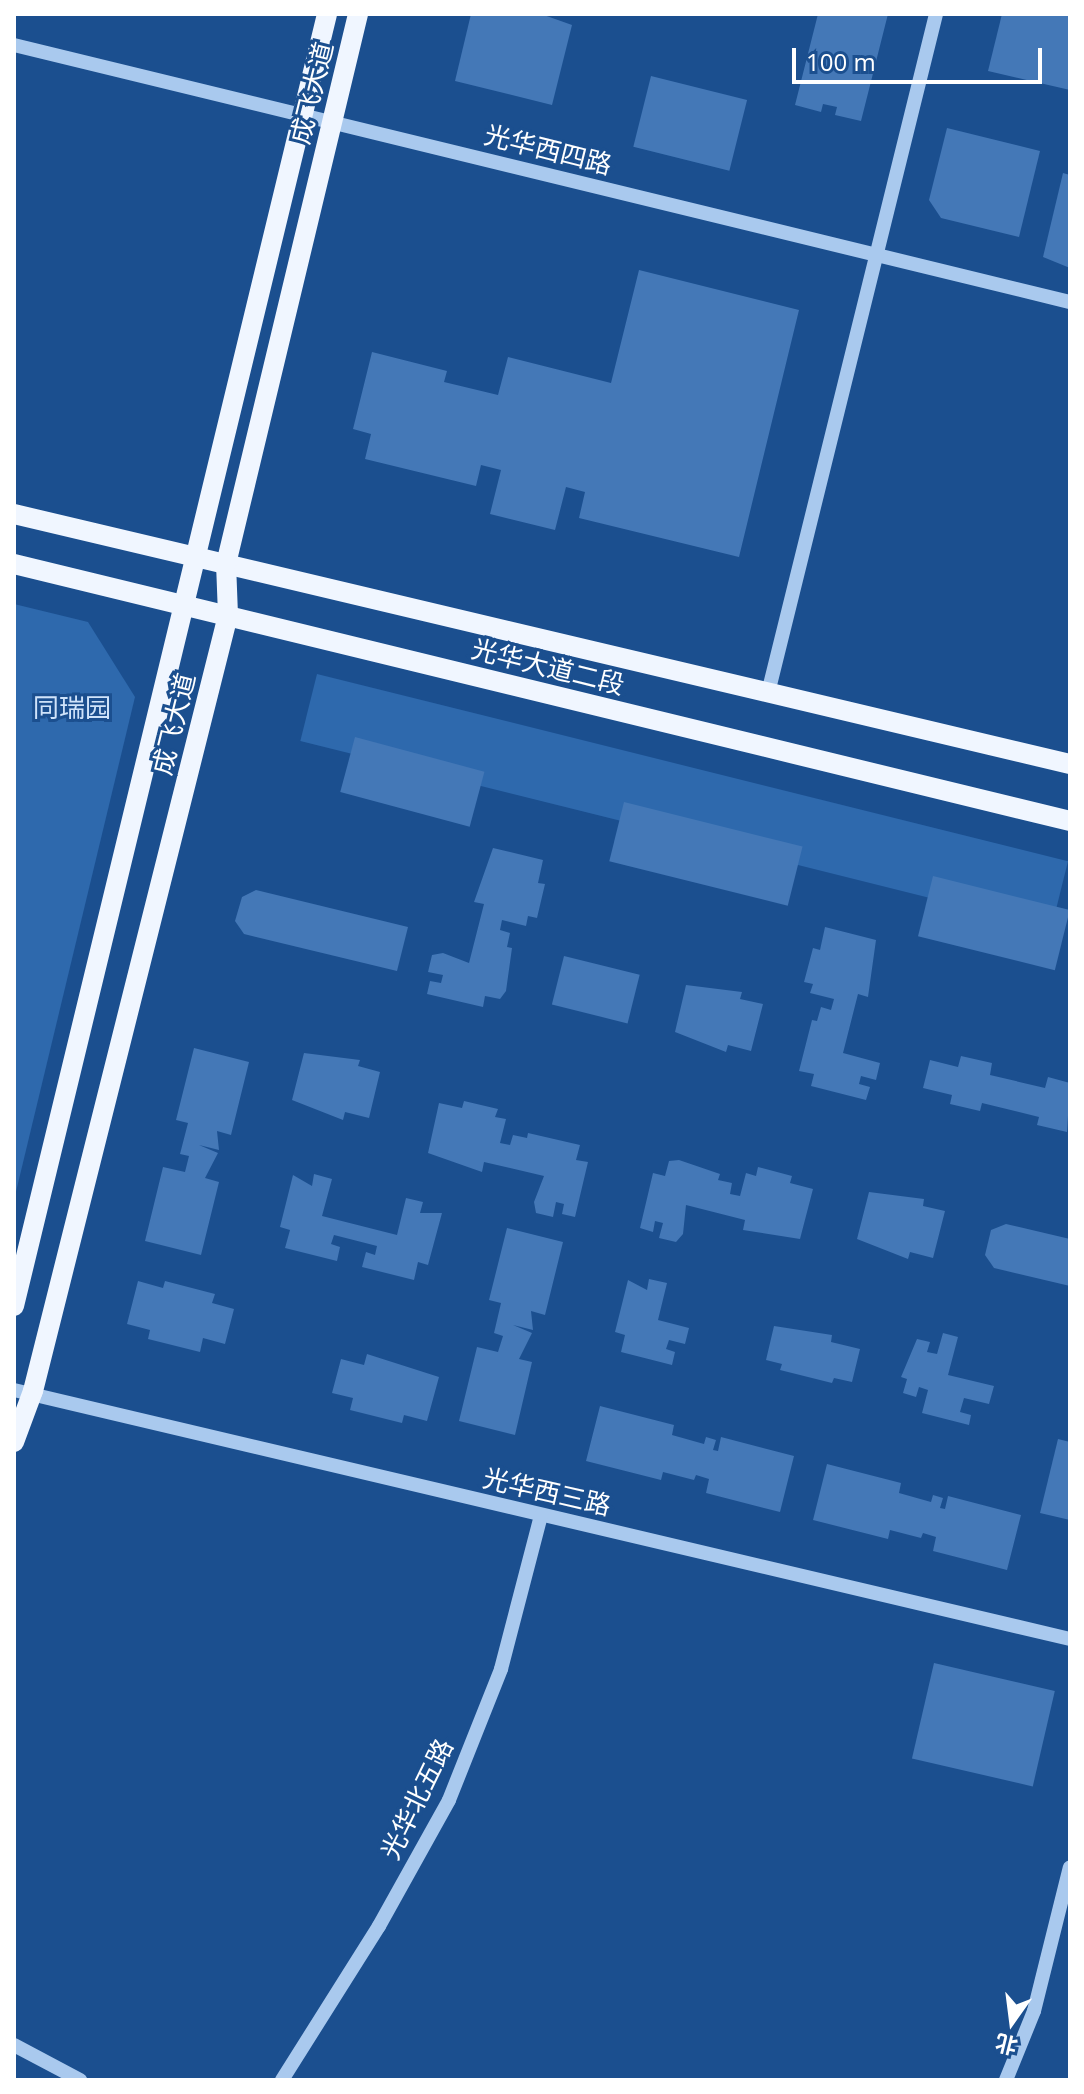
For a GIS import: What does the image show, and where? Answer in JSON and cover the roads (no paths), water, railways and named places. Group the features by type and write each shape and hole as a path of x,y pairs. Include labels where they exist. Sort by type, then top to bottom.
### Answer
{"main road":[{"name":"成飞大道","path":"14,1306 193,556 327,14"},
{"name":"成飞大道","path":"14,1442 24,1390 228,615 226,564 358,14"},
{"name":"光华大道二段","path":"14,514 1070,764"},
{"name":"光华大道二段","path":"14,564 1070,821"}],"street":[{"path":"768,693 936,14"},
{"name":"光华西四路","path":"14,45 1070,302"},
{"name":"光华西三路","path":"24,1390 1070,1639"},
{"name":"光华北五路","path":"282,2080 379,1926 449,1800 501,1669 541,1515"},
{"path":"1006,2080 1034,2011 1070,1867"},
{"path":"14,2045 80,2080"}],"park label":[{"name":"同瑞园","path":"72,708"}]}
